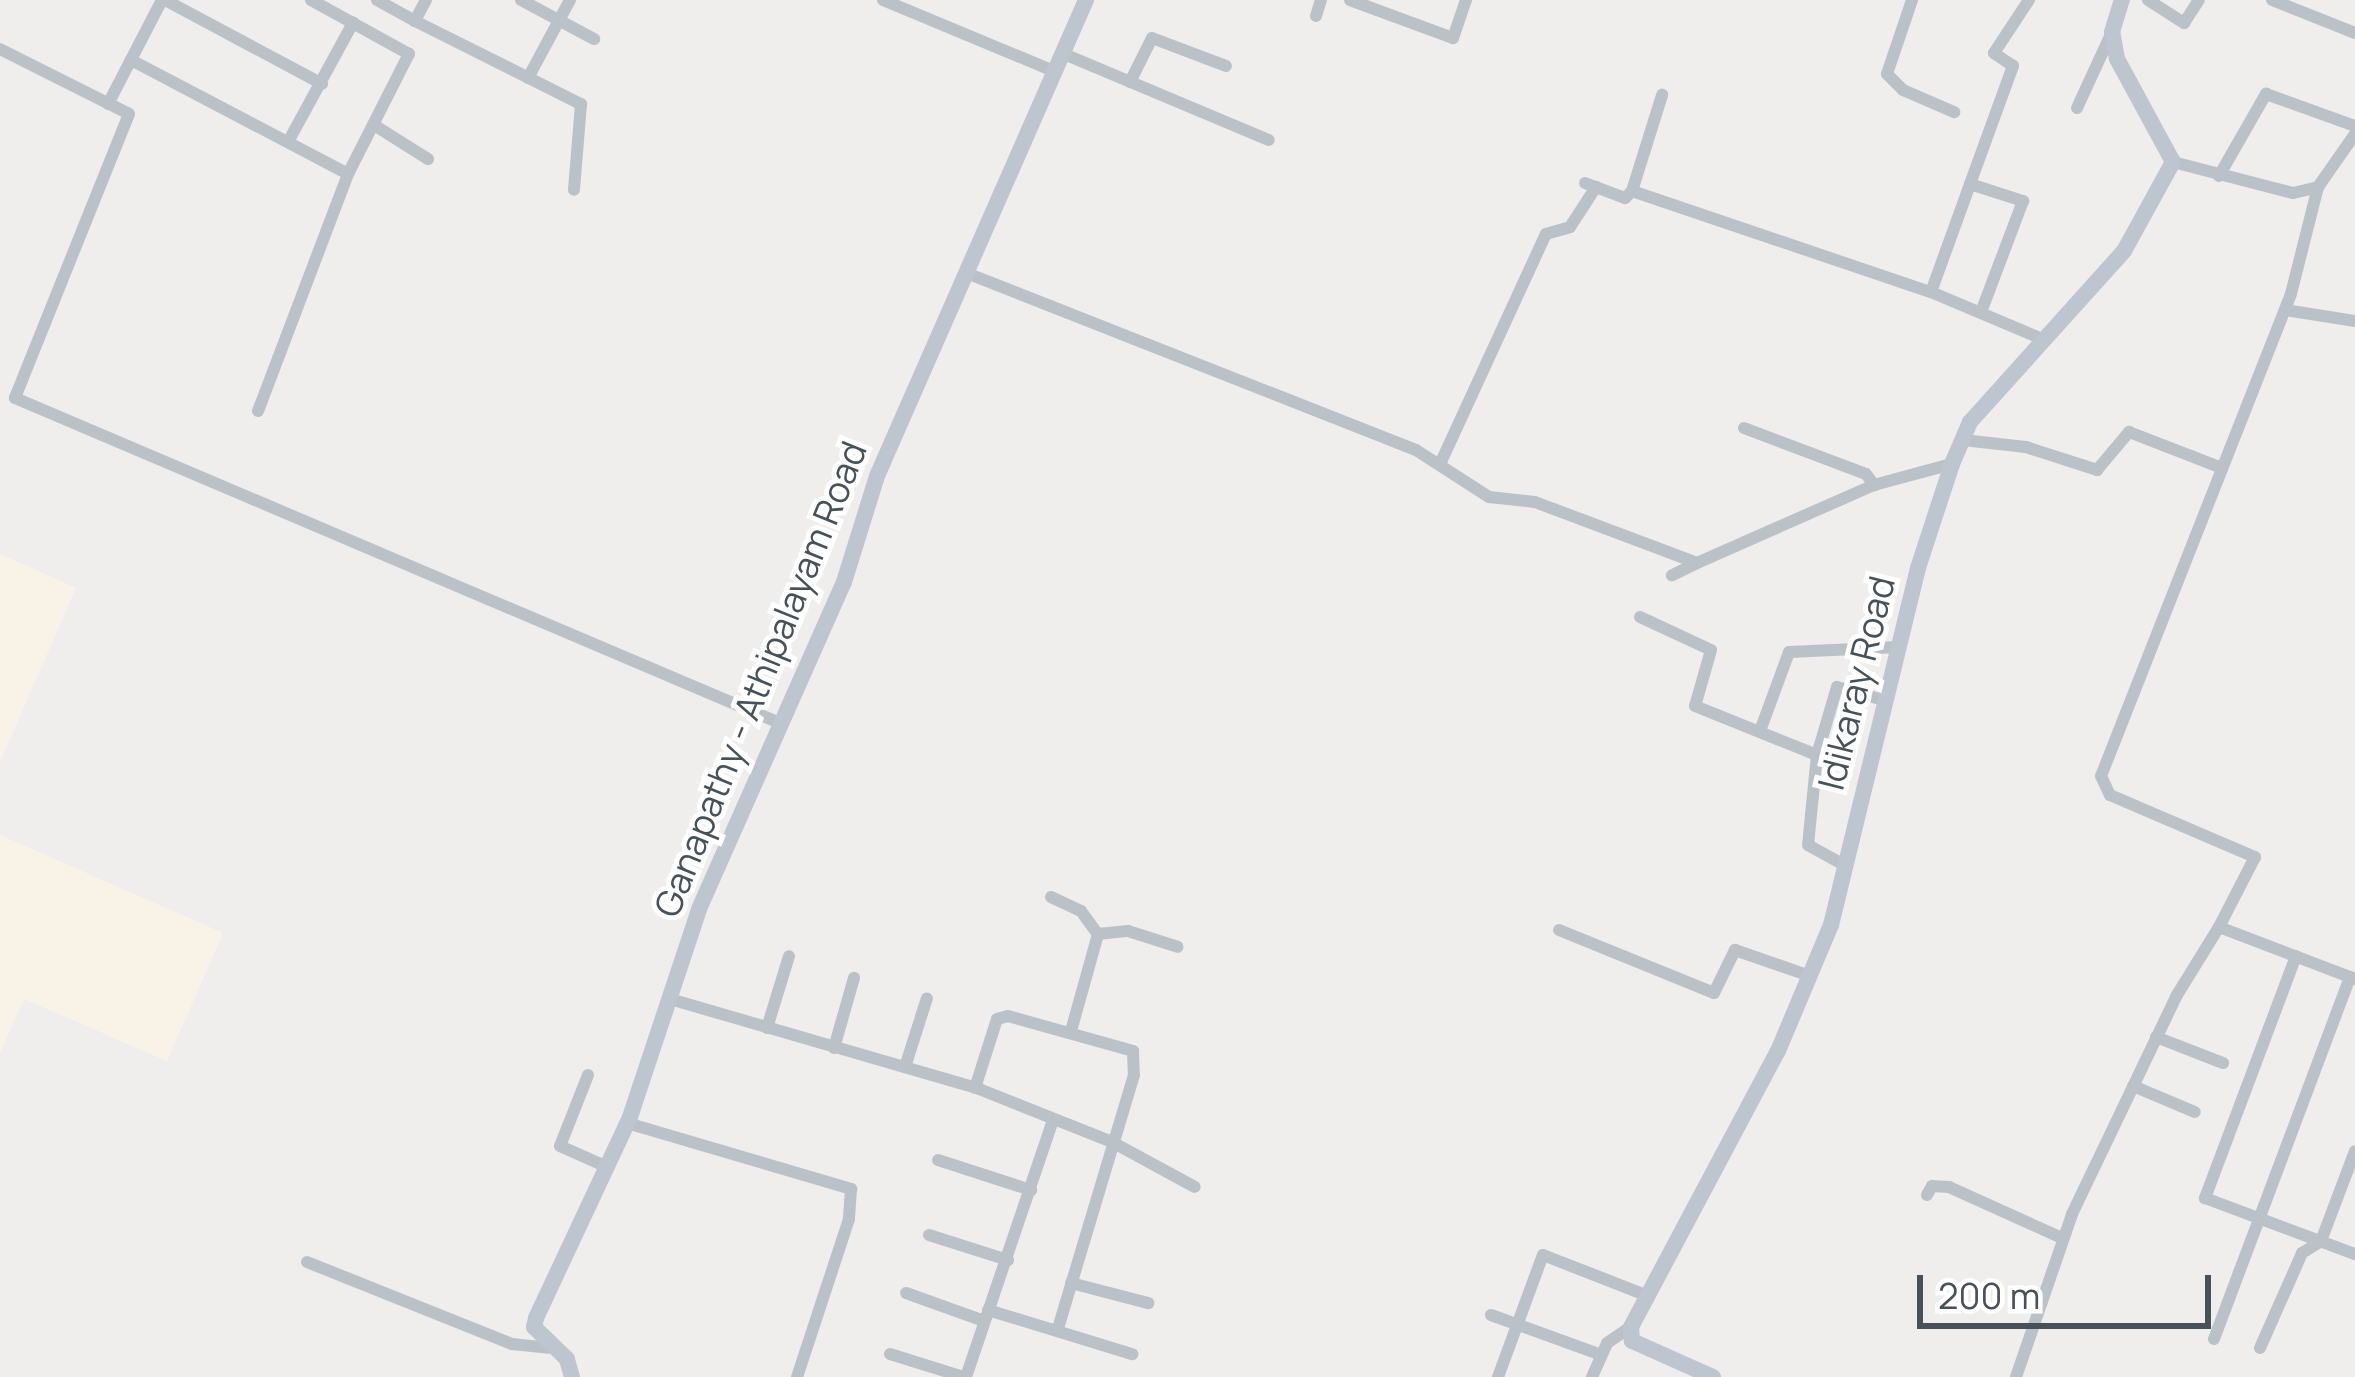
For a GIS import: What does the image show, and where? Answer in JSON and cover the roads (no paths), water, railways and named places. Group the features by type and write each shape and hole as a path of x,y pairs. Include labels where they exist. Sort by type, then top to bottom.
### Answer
{"street":[{"path":"108,104 164,0 322,84"},
{"path":"258,411 348,174 409,54 311,0"},
{"path":"376,0 580,104 574,190"},
{"path":"415,21 426,0"},
{"path":"521,0 594,39"},
{"path":"528,78 570,0"},
{"path":"884,0 1060,63 1130,82 1269,140"},
{"name":"Ganapathy - Athipalayam Road","path":"549,1348 536,1318 627,1123 699,909 844,582 877,476 1087,0"},
{"path":"1316,16 1322,0"},
{"path":"1350,0 1384,6 1453,38 1466,0"},
{"path":"1912,0 1887,74 1903,90 1954,112"},
{"path":"1931,292 2013,66 1994,53 2029,0"},
{"path":"2077,108 2122,0"},
{"path":"2148,0 2184,22 2199,0"},
{"path":"2272,0 2355,33"},
{"path":"288,142 353,23"},
{"path":"2112,32 2117,59 2173,161 2219,176 2293,193 2318,187 2349,160 2355,130 2266,94 2219,176"},
{"path":"1130,82 1152,38 1226,66"},
{"path":"0,50 129,114 15,398 782,724"},
{"path":"131,60 348,174"},
{"path":"1441,462 1546,233 1568,229 1590,185 1625,198 1632,191 1662,95"},
{"path":"374,125 428,159"},
{"name":"Idikaray Road","path":"1631,1327 1810,976 1846,866 1899,647 1963,440 2042,339 2125,250 2173,161"},
{"path":"1970,184 2023,201 1981,312"},
{"path":"2016,1377 2062,1238 2156,1037 2255,857 2110,795 2101,776 2285,310 2318,187"},
{"path":"1632,191 1931,292 2042,339"},
{"path":"969,274 1441,462 1489,497 1535,502 1697,563"},
{"path":"2285,310 2355,321"},
{"path":"1744,428 1866,474 1874,484"},
{"path":"1963,440 2026,447 2097,470 2129,432 2222,468"},
{"path":"1672,575 1874,484 1952,464"},
{"path":"1640,617 1711,650 1695,706 1817,755"},
{"path":"1760,730 1790,652 1899,647"},
{"path":"1846,866 1808,845 1817,755 1837,687 1887,701"},
{"path":"1051,897 1081,911 1098,934"},
{"path":"2214,1339 2353,978 2218,927"},
{"path":"1559,930 1714,993 1735,950 1810,976"},
{"path":"1098,934 1128,931 1178,947"},
{"path":"1071,1031 1098,934"},
{"path":"767,1028 788,956"},
{"path":"2296,956 2205,1192 2355,1254"},
{"path":"834,1048 854,978"},
{"path":"905,1067 927,998"},
{"path":"670,999 975,1088 1112,1142 1196,1187"},
{"path":"975,1088 997,1019 1071,1031 1133,1051 1057,1331"},
{"path":"2156,1037 2223,1064"},
{"path":"588,1075 560,1145 607,1167"},
{"path":"2133,1086 2195,1112"},
{"path":"890,1354 965,1377 1053,1120"},
{"path":"627,1123 851,1189 797,1377"},
{"path":"2260,1348 2302,1253 2321,1241 2355,1151"},
{"path":"938,1160 1030,1190"},
{"path":"1927,1195 1932,1186 1949,1186 2062,1238"},
{"path":"929,1235 1008,1260"},
{"path":"1498,1377 1543,1255 1648,1295"},
{"path":"307,1262 512,1343 549,1348 567,1359 572,1377"},
{"path":"1071,1283 1148,1303"},
{"path":"906,1293 1132,1354"},
{"path":"1491,1315 1599,1354"},
{"path":"1592,1377 1599,1354 1631,1327"},
{"path":"1631,1327 1632,1341 1713,1377"}]}
